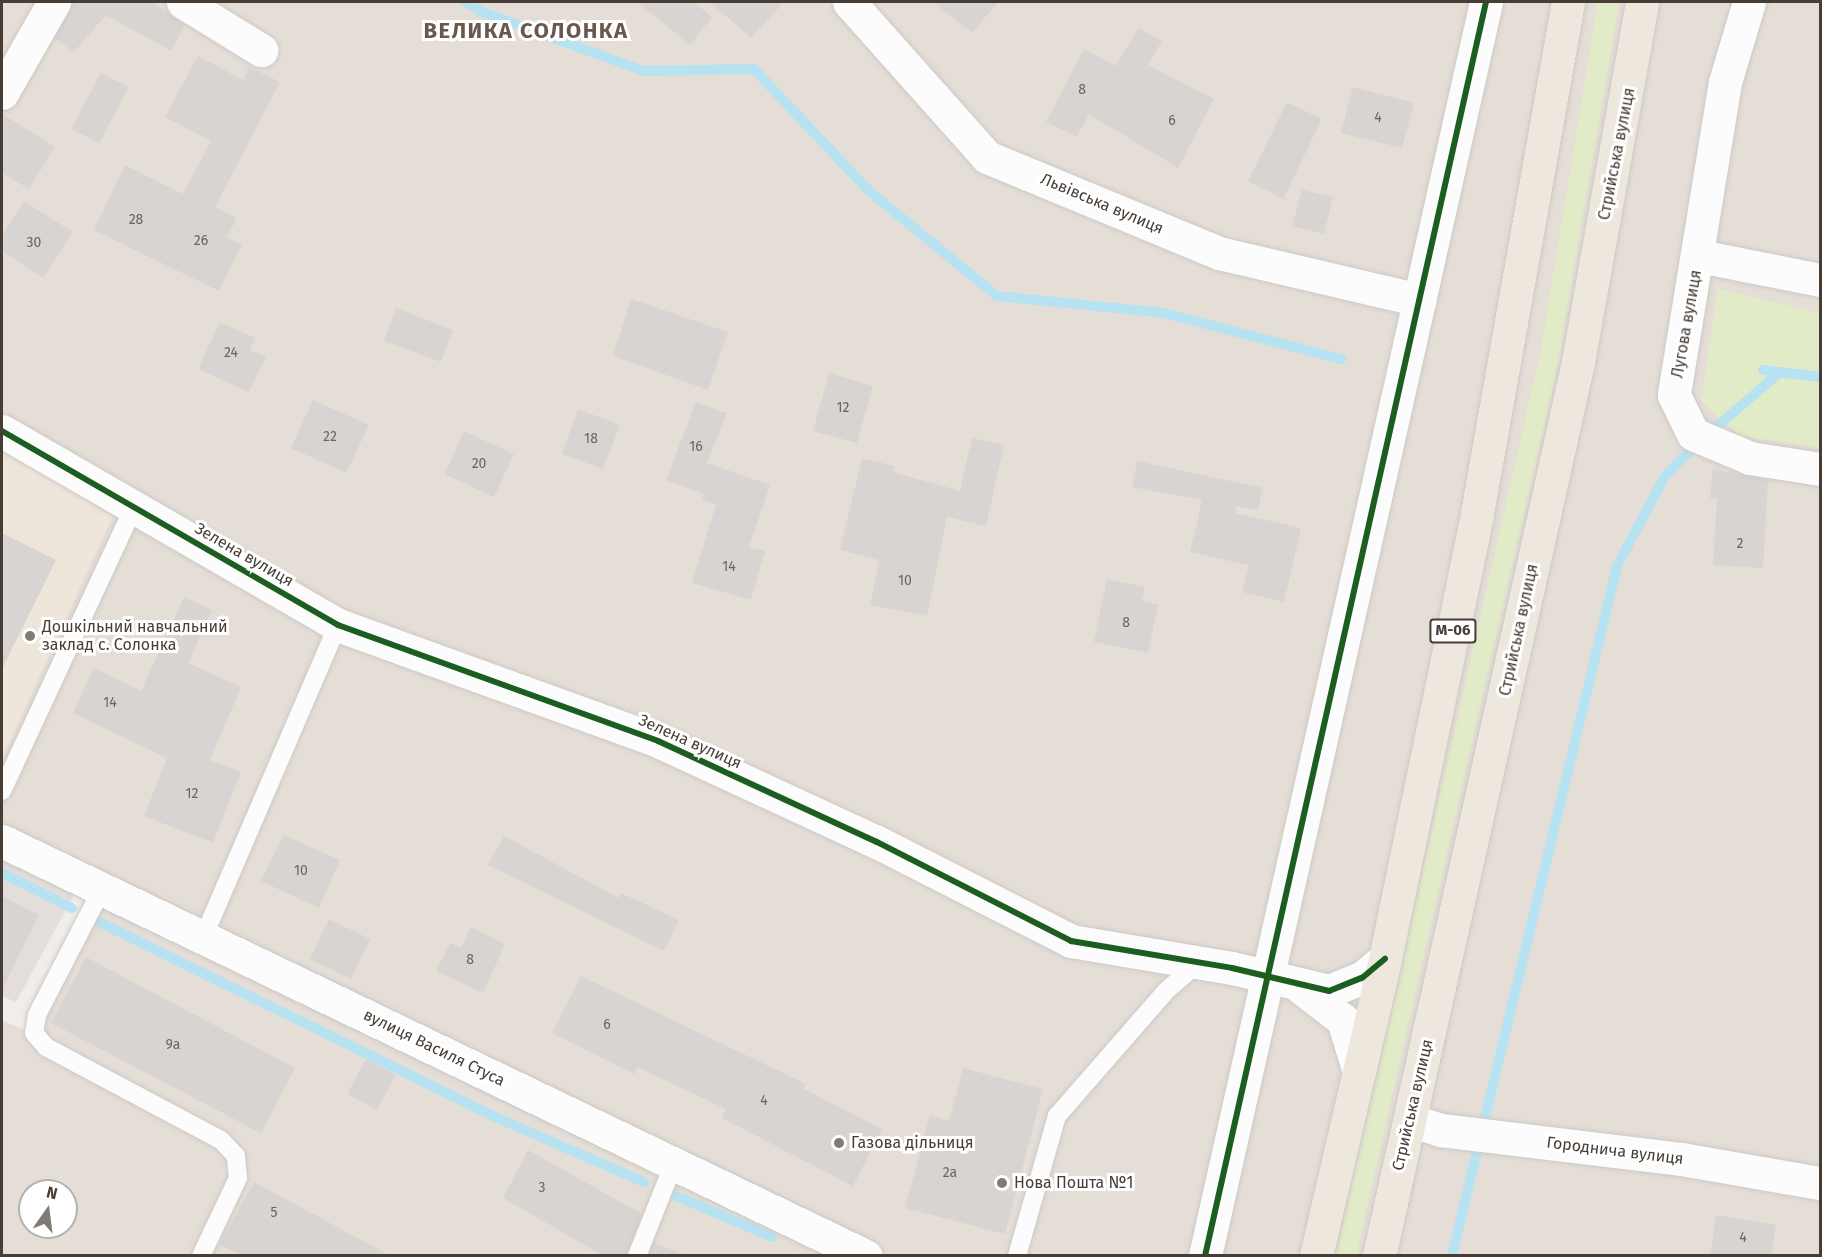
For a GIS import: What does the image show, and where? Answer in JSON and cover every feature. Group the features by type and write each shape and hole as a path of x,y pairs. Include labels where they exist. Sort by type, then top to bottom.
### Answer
{"highway":[{"name":"М-06","path":"1316,1256 1385,959 1479,501 1568,2"},
{"name":"Стрийська вулиця","path":"1378,1256 1578,362 1642,2"}],"street":[{"path":"2,93 54,2"},
{"path":"183,2 261,50"},
{"name":"Львівська вулиця","path":"849,2 987,157 1219,253 1420,300"},
{"path":"1205,1256 1286,983 1420,300 1486,2"},
{"name":"Лугова вулиця","path":"1749,2 1725,82 1699,256 1674,395 1693,434 1750,458 1821,469"},
{"name":"Лугова вулиця","path":"1699,256 1821,280"},
{"name":"Зелена вулиця","path":"2,431 338,625 658,741 877,842 1071,941 1286,983 1344,988 1385,959"},
{"name":"вулиця Василя Стуса","path":"2,841 866,1256"},
{"name":"Зелена вулиця","path":"1286,983 1343,1020 1359,1072"},
{"name":"Городнича вулиця","path":"1410,1120 1477,1135 1682,1159 1821,1182"}],"lane":[{"path":"2,791 134,507"},
{"path":"203,938 338,625"},
{"path":"102,889 37,1015 34,1033 46,1047 220,1140 236,1156 238,1178 201,1256"},
{"path":"1017,1256 1057,1116 1144,1015 1196,965"},
{"path":"637,1256 674,1163"}],"shaded area":[{"path":"2,2 1820,2 1820,1255 2,1256 2,1020 26,1031 106,883 2,833"},
{"name":"Дошкільний навчальний заклад с. Солонка","path":"2,448 114,513 2,759"},
{"path":"2,858 75,893 16,1002 2,996"}],"green space":[{"path":"1598,2 1619,2 1559,358 1356,1255 1336,1255 1540,354"},
{"path":"1718,289 1820,313 1820,448 1740,436 1701,401"}],"building":[{"path":"73,2 152,2 185,25 171,51 106,15 74,52 55,38"},
{"path":"637,2 694,2 712,17 690,45"},
{"path":"710,2 784,2 751,38"},
{"path":"933,2 998,2 972,33"},
{"path":"1138,28 1162,41 1148,65 1214,99 1178,168 1089,114 1077,137 1046,122 1084,49 1116,66"},
{"path":"198,56 243,80 249,67 280,82 215,207 237,218 227,237 242,245 219,291 94,230 125,165 183,194 211,141 165,117"},
{"path":"101,73 129,87 99,143 71,129"},
{"path":"1353,87 1414,103 1402,148 1341,133"},
{"path":"1287,102 1322,119 1283,199 1248,181"},
{"path":"2,114 55,147 29,189 2,173"},
{"path":"1302,190 1333,197 1324,234 1292,226"},
{"path":"24,201 73,232 43,278 2,251 2,236"},
{"path":"631,299 728,332 708,390 613,356"},
{"path":"396,308 453,330 441,362 384,341"},
{"path":"220,322 255,338 250,350 266,357 249,392 198,369"},
{"path":"829,373 873,386 857,443 813,431"},
{"path":"313,400 369,425 346,473 291,448"},
{"path":"696,402 727,413 707,463 770,485 749,547 765,551 751,600 692,583 716,504 702,500 704,494 666,480"},
{"path":"578,409 620,425 603,469 562,454"},
{"path":"464,431 514,454 494,497 445,474"},
{"path":"972,438 1004,445 986,526 947,517 927,616 870,605 879,560 840,550 862,458 894,466 893,472 960,491"},
{"path":"1137,461 1263,488 1258,510 1236,506 1235,513 1301,528 1284,602 1242,592 1249,565 1190,552 1202,500 1132,487"},
{"path":"1713,469 1768,480 1763,568 1713,565 1717,499 1710,498"},
{"path":"2,533 56,560 2,669"},
{"path":"1107,579 1145,587 1142,601 1158,605 1148,653 1094,642"},
{"path":"184,597 212,610 188,663 241,687 210,760 241,772 213,843 144,816 167,758 73,713 94,668 141,691"},
{"path":"283,835 340,860 319,908 261,881"},
{"path":"504,836 619,898 621,893 679,920 664,951 488,865"},
{"path":"2,896 39,915 2,990"},
{"path":"329,919 370,939 351,979 310,959"},
{"path":"471,927 505,944 483,993 436,971 450,943 461,948"},
{"path":"86,957 295,1068 261,1133 51,1023"},
{"path":"581,976 806,1084 804,1089 882,1129 853,1186 722,1118 726,1109 637,1067 634,1074 552,1033"},
{"path":"366,1059 396,1075 377,1110 347,1094"},
{"path":"963,1068 1043,1089 1005,1234 905,1208 930,1115 949,1121"},
{"path":"528,1150 642,1214 626,1256 604,1256 503,1198"},
{"path":"254,1182 391,1256 241,1256 220,1244"},
{"path":"1716,1215 1776,1225 1771,1256 1710,1256"},
{"path":"654,1243 683,1254 683,1256 649,1256"}],"waterway":[{"path":"465,2 482,12 644,71 754,69 869,191 997,296 1163,313 1341,359"},
{"path":"1763,370 1820,377"},
{"path":"1712,431 1780,372"},
{"path":"1452,1256 1617,566 1665,476 1693,448"},
{"path":"2,873 72,908"},
{"path":"95,920 502,1120 644,1182"},
{"path":"669,1193 772,1237"}],"cycle path":[{"path":"1205,1256 1486,2"},
{"path":"2,431 338,625 658,741 877,842 1071,941 1232,968 1329,991 1362,978 1385,959"}],"place":[{"name":"Дошкільний навчальний заклад с. Солонка","path":"30,636"},
{"name":"Газова дільниця","path":"839,1143"},
{"name":"Нова Пошта №1","path":"1002,1183"}],"district":[{"name":"ВЕЛИКА СОЛОНКА","path":"526,31"}]}
